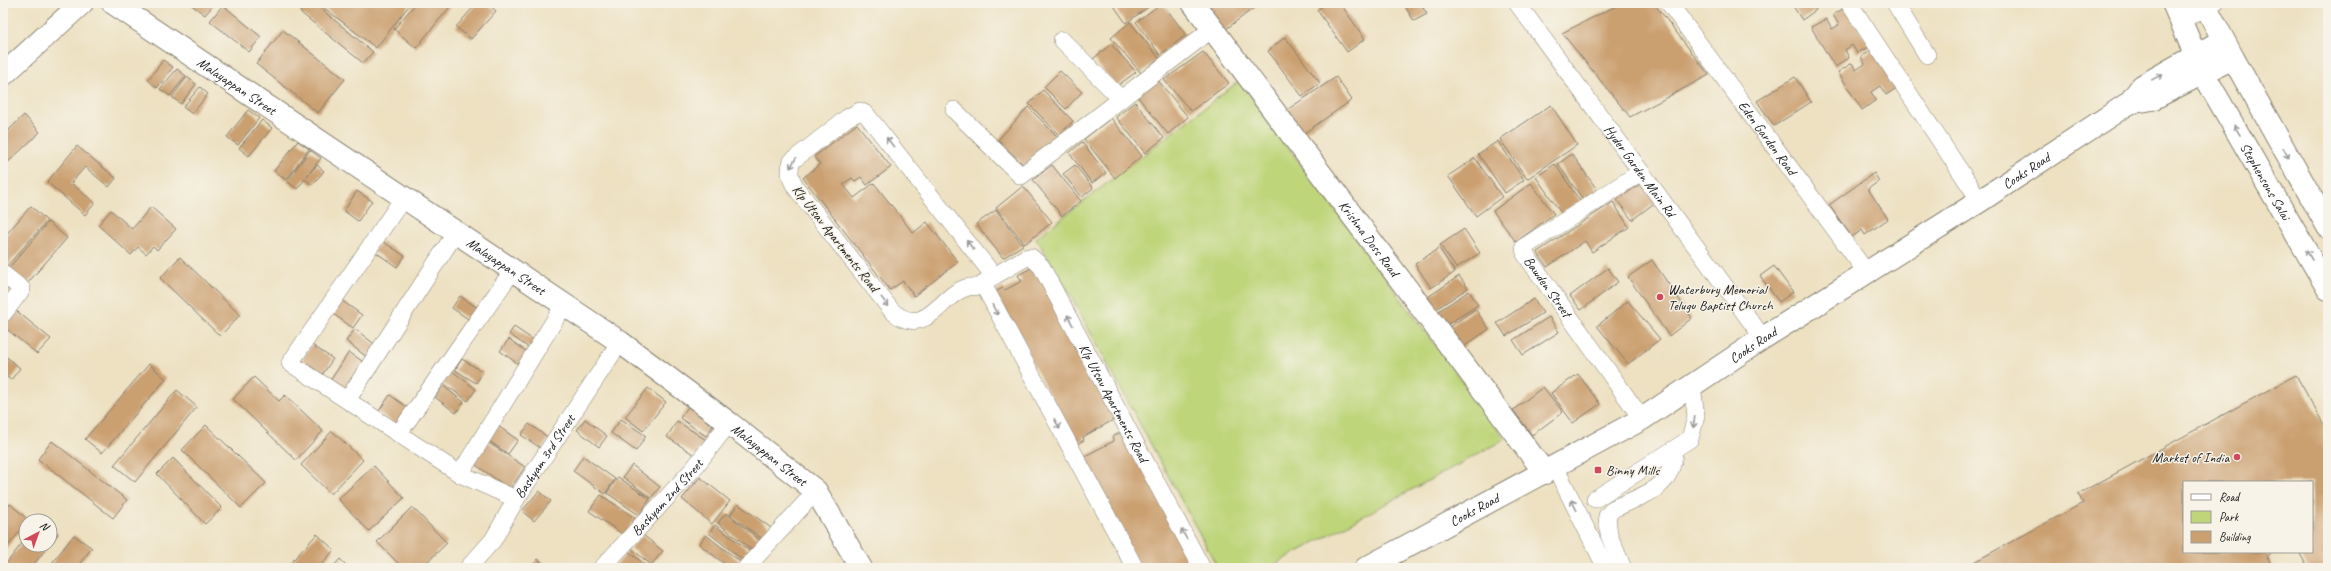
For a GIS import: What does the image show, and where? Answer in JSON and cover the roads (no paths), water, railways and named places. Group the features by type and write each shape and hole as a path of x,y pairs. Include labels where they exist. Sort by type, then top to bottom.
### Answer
{"street":[{"path":"3,75 82,3"},
{"name":"Malayappan Street","path":"113,3 620,342 729,423 816,491 861,568"},
{"name":"Krishna Doss Road","path":"1193,3 1550,470"},
{"name":"Hyder Garden Main Rd","path":"1517,3 1763,338"},
{"name":"Eden Garden Road","path":"1669,3 1867,273"},
{"path":"1849,3 1980,201"},
{"path":"1895,3 1927,55"},
{"path":"2178,11 2208,5 2228,49 2328,227"},
{"name":"Stephensons Salai","path":"2178,11 2199,64 2328,289"},
{"path":"954,110 1021,176 1212,29"},
{"path":"1062,40 1121,99"},
{"name":"Cooks Road","path":"1366,568 1642,419 1763,338 1980,201 2129,103 2142,86 2199,64 2228,49"},
{"name":"Klp Utsav Apartments Road","path":"1135,568 989,282 866,114 860,112 847,118 792,162 789,168 790,178 796,188 892,311 901,318 910,321 922,318 968,287 989,282 1031,257 1041,266 1202,568"},
{"name":"Bawden Street","path":"1641,172 1524,247 1525,254 1642,419"},
{"path":"404,197 290,363 348,399 460,474 516,499"},
{"path":"348,399 456,232"},
{"path":"399,433 513,270"},
{"path":"3,274 22,289 3,314"},
{"path":"460,474 564,305"},
{"name":"Bashyam 3rd Street","path":"468,568 493,540 516,499 620,342"},
{"path":"1595,499 1690,439 1693,434 1696,416 1692,386"},
{"name":"Bashyam 2nd Street","path":"602,568 694,468 729,423"},
{"path":"1623,568 1609,535 1607,516 1613,509 1662,484 1669,476 1674,465 1674,450"},
{"path":"1550,470 1592,539 1606,568"},
{"path":"746,568 816,491"}],"place":[{"name":"Waterbury Memorial Telugu Baptist Church","path":"1660,297"},
{"name":"Market of India","path":"2237,457"},
{"name":"Binny Mills","path":"1598,470"}]}
